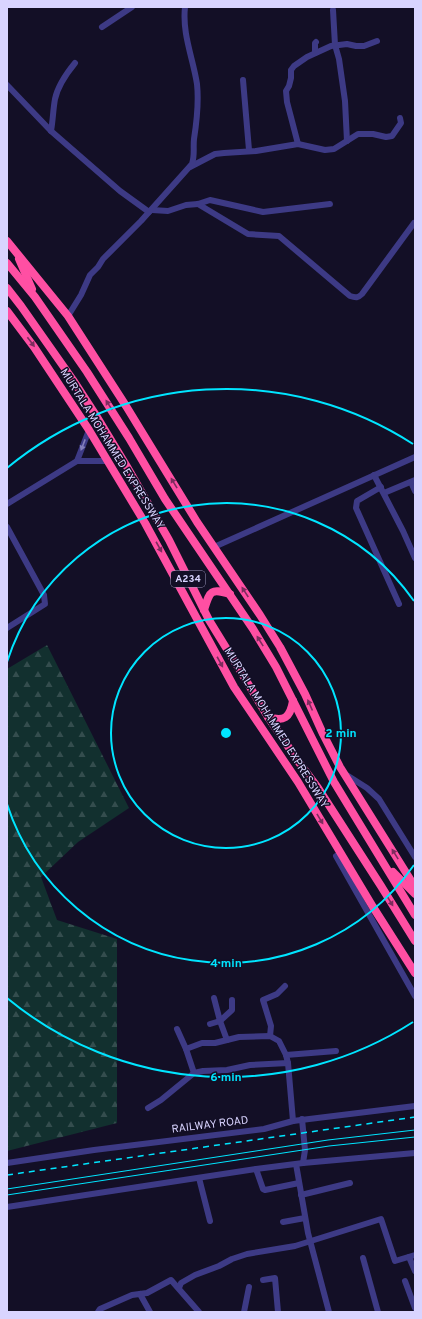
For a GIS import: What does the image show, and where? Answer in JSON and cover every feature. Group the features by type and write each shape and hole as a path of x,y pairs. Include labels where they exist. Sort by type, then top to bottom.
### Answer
{"highway":[{"path":"7,241 68,316 126,406 197,522 252,602 280,647 344,774 415,887"},
{"path":"16,252 35,298"},
{"name":"MURTALA MOHAMMED EXPRESSWAY","path":"7,263 35,298 87,372 129,438 165,500 230,594 276,667 324,762 415,915"},
{"name":"MURTALA MOHAMMED EXPRESSWAY","path":"7,288 73,380 126,465 169,540 204,610 268,717 318,788 415,941"},
{"path":"7,296 21,306"},
{"name":"MURTALA MOHAMMED EXPRESSWAY","path":"7,311 34,347 89,430 164,558 234,687 298,782 415,973"},
{"path":"204,610 208,596 212,592 217,590 230,594"},
{"path":"268,717 277,720 283,719 292,712 294,701"},
{"path":"324,762 344,774"},
{"path":"384,864 415,894"}],"street":[{"path":"102,27 132,7"},
{"path":"68,316 81,295 90,275 103,259 136,228 177,183 192,164 195,156 194,141 198,106 196,83 187,40 184,16 186,7"},
{"path":"333,10 335,45 339,59 345,101 348,141"},
{"path":"298,144 287,102 286,91 291,78 291,70 294,66 315,53 335,45 347,44 364,46 377,41"},
{"path":"315,53 316,42"},
{"path":"51,131 55,99 66,75 75,63"},
{"path":"243,80 249,150"},
{"path":"7,85 51,131 120,190 151,211 168,211 186,205 198,204 210,200 263,212 330,204"},
{"path":"188,168 215,154 249,150 256,151 298,144 325,150 334,149 358,134 373,134 386,138 392,136 401,124 400,118"},
{"path":"198,204 248,234 279,236 350,296 355,298 362,294 414,223"},
{"path":"77,461 89,430"},
{"path":"214,547 415,457"},
{"path":"7,504 77,461 108,461"},
{"path":"374,475 415,558"},
{"path":"384,493 413,481 415,491"},
{"path":"381,487 357,501 356,508 399,604"},
{"path":"7,527 44,595 45,604 7,628"},
{"path":"344,774 367,788 378,799 415,857"},
{"path":"341,853 336,856 415,996"},
{"path":"270,1036 271,1026 263,1000 277,994 285,986"},
{"path":"214,998 227,1040"},
{"path":"210,1024 220,1021 232,1010 232,1000"},
{"path":"177,1029 194,1073"},
{"path":"186,1049 202,1043 215,1043 239,1037 270,1036 279,1041 288,1063 293,1121"},
{"path":"286,1055 336,1051"},
{"path":"148,1108 194,1073 227,1070 250,1065 288,1063"},
{"name":"RAILWAY ROAD","path":"7,1163 94,1150 264,1129 293,1121 415,1106"},
{"path":"302,1120 305,1143 300,1163 299,1183 310,1241 329,1312"},
{"path":"7,1208 300,1163 415,1153"},
{"path":"256,1169 263,1189 265,1190 299,1183"},
{"path":"200,1178 210,1221"},
{"path":"301,1195 350,1183"},
{"path":"283,1222 305,1218"},
{"path":"179,1288 181,1283 195,1275 219,1266 232,1259 247,1254 295,1246 381,1219 395,1262 412,1256 415,1271"},
{"path":"363,1258 378,1312"},
{"path":"263,1280 275,1278 278,1312"},
{"path":"98,1312 132,1295 147,1293 171,1280 199,1312"},
{"path":"406,1280 415,1308"},
{"path":"244,1312 249,1287"},
{"path":"140,1294 150,1312"}],"green space":[{"path":"47,645 129,808 78,842 41,877 57,920 117,939 117,1123 7,1151 7,669"}],"tram line":[{"path":"7,1189 328,1140 415,1130"},
{"path":"7,1195 329,1146 415,1137"}],"railway":[{"path":"7,1175 415,1117"}]}
